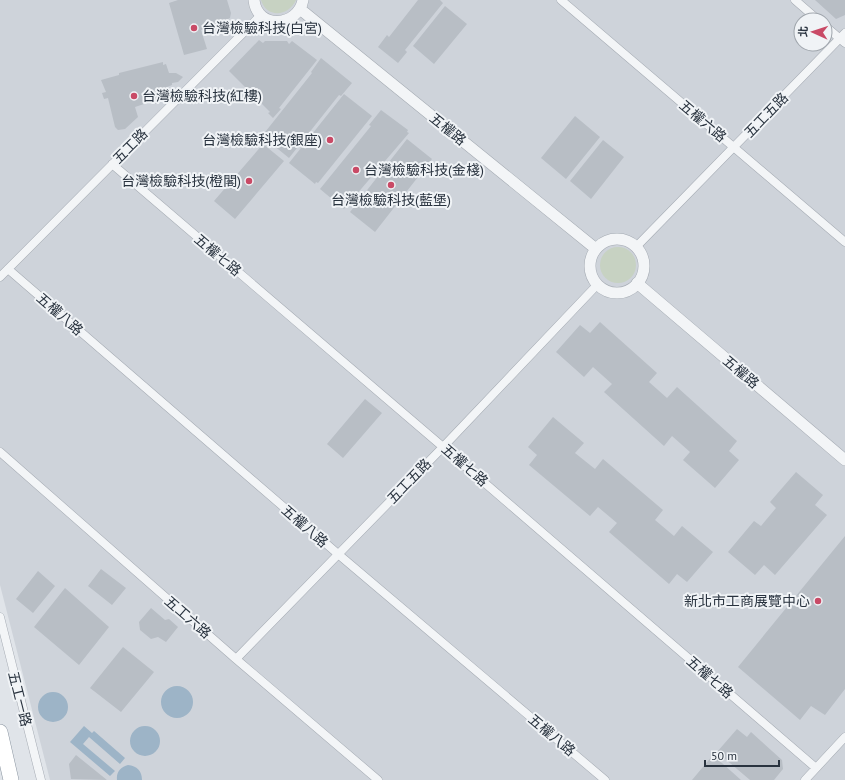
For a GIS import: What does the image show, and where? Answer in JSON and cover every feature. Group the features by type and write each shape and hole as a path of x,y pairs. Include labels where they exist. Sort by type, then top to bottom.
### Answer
{"highway":[{"path":"0,732 11,780"}],"street":[{"path":"254,0 257,10 261,15 266,19 279,22 291,19 302,5"},
{"name":"五權六路","path":"561,0 845,242"},
{"path":"795,0 809,12"},
{"name":"五權路","path":"302,5 596,249"},
{"name":"五工路","path":"0,277 261,15"},
{"path":"833,31 843,38"},
{"name":"五工五路","path":"636,247 843,38"},
{"name":"五權七路","path":"112,164 443,446 816,768"},
{"path":"615,239 623,240 636,247 643,261 641,276 632,288 618,293 603,289 597,284 593,278 590,263 596,249 608,240 615,239"},
{"name":"五權八路","path":"8,269 338,554 605,780"},
{"name":"五權路","path":"637,283 845,460"},
{"name":"五工五路","path":"236,659 443,446 597,284"},
{"name":"五工六路","path":"0,452 236,659 378,780"},
{"name":"五工一路","path":"0,617 40,780"},
{"path":"805,780 845,737"}],"shaded area":[{"path":"0,0 845,0 845,780 50,780 0,585"}],"green space":[{"path":"261,0 296,0 293,5 283,12 273,13 264,6"},
{"path":"622,247 631,252 635,258 635,272 631,278 622,283 614,283 605,278 601,272 600,261 605,252 611,248"}],"water":[{"path":"177,686 183,687 190,693 193,702 192,708 186,715 177,718 171,717 164,711 161,702 162,696 168,689"},
{"path":"53,692 59,693 67,701 67,713 59,721 53,722 47,721 39,713 38,707 39,701 47,693"},
{"path":"84,726 92,733 94,731 125,758 120,764 89,737 83,744 115,771 110,776 70,742"},
{"path":"145,726 156,730 160,741 156,752 145,756 134,752 130,741 134,730"},
{"path":"128,765 134,766 138,770 141,774 142,780 117,780 117,775 120,770"}],"building":[{"name":"台灣檢驗科技(白宮)","path":"178,0 227,0 231,13 230,18 222,22 223,24 201,30 207,49 184,55 169,3"},
{"path":"418,0 440,0 443,3 405,50 407,52 398,63 378,47 387,35 389,37"},
{"path":"815,0 845,0 845,15 836,19 833,16 833,12 828,12"},
{"path":"445,6 467,24 434,64 413,46"},
{"path":"259,40 263,43 265,41 287,41 289,44 292,41 317,60 279,108 281,109 273,118 268,113 270,112 229,71"},
{"path":"321,58 352,83 341,96 339,95 289,158 262,136 312,73 311,72"},
{"name":"台灣檢驗科技(紅樓)","path":"163,62 163,65 166,64 169,73 176,73 183,77 178,82 172,83 172,85 167,87 160,94 163,97 156,104 153,101 135,107 138,117 125,129 118,130 115,127 108,98 104,99 102,93 106,92 101,80 119,75 119,73"},
{"name":"台灣檢驗科技(銀座)","path":"344,94 372,116 318,183 316,182 315,184 289,163"},
{"name":"台灣檢驗科技(金棧)","path":"381,110 408,130 407,132 409,133 344,209 320,189 371,126 369,125"},
{"path":"575,116 600,137 566,179 541,158"},
{"name":"台灣檢驗科技(藍堡)","path":"407,139 432,159 375,232 350,212"},
{"path":"603,140 624,157 591,199 570,181"},
{"name":"台灣檢驗科技(橙閣)","path":"263,144 284,161 235,219 214,201"},
{"path":"600,322 657,373 649,382 667,398 677,387 737,441 729,451 739,460 715,488 683,460 690,452 672,436 664,446 604,392 612,384 593,367 584,377 556,352 580,325 590,333"},
{"path":"365,399 382,413 343,458 327,444"},
{"path":"553,417 584,443 575,453 595,469 603,459 663,510 655,520 674,536 682,526 713,552 687,582 677,574 669,584 609,532 617,523 598,507 590,516 529,465 537,455 528,447"},
{"path":"796,472 823,495 815,505 827,515 775,575 764,565 755,575 728,552 754,521 761,526 776,508 770,502"},
{"name":"新北市工商展覽中心","path":"845,536 845,689 825,715 811,706 800,720 738,667"},
{"path":"101,569 126,588 112,605 88,586"},
{"path":"38,571 55,586 33,613 16,599"},
{"path":"65,588 109,627 79,665 34,627"},
{"path":"151,608 165,620 169,619 178,627 166,642 158,637 151,639 140,630 139,622"},
{"path":"123,647 154,672 121,712 90,688"},
{"path":"737,729 747,737 751,732 782,760 783,769 774,780 750,780 717,752"},
{"path":"76,755 107,780 71,779 69,764"},
{"path":"713,755 741,780 692,780"}],"place":[{"name":"台灣檢驗科技(白宮)","path":"194,28"},
{"name":"台灣檢驗科技(紅樓)","path":"134,96"},
{"name":"台灣檢驗科技(銀座)","path":"330,140"},
{"name":"台灣檢驗科技(金棧)","path":"356,170"},
{"name":"台灣檢驗科技(橙閣)","path":"249,181"},
{"name":"台灣檢驗科技(藍堡)","path":"391,185"},
{"name":"新北市工商展覽中心","path":"818,601"}]}
